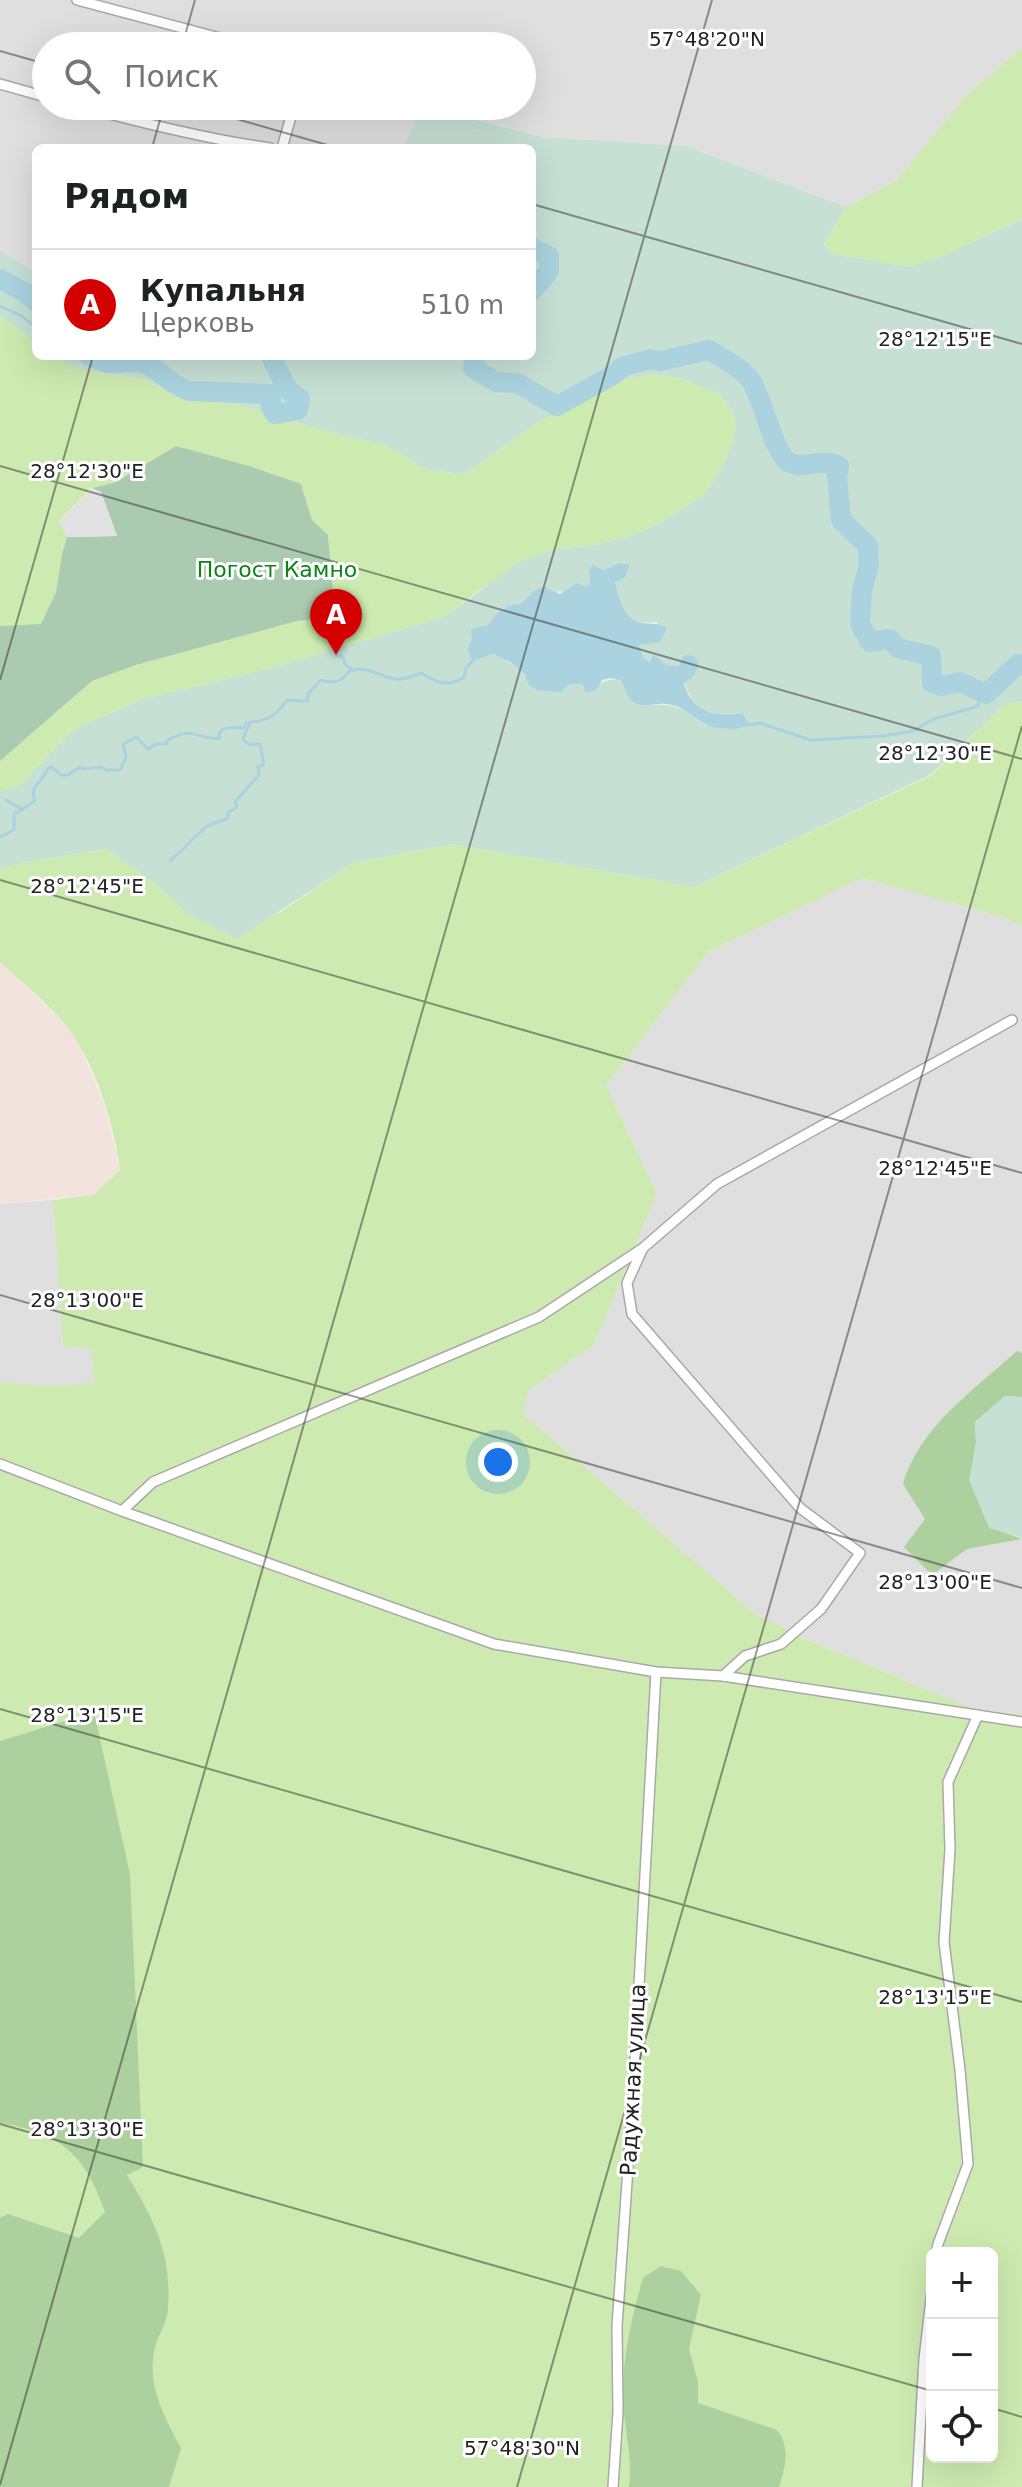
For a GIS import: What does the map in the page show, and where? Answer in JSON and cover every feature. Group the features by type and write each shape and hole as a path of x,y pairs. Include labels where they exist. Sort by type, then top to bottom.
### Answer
{"street":[{"path":"77,0 197,32"},
{"path":"0,84 32,93"},
{"path":"128,120 238,144"},
{"path":"283,144 290,120"},
{"path":"122,1511 153,1482 539,1317 643,1248 717,1184 1012,1020"},
{"path":"643,1248 627,1283 632,1314 800,1508 860,1553 821,1609 781,1644 745,1656 723,1676"},
{"path":"0,1464 494,1644 656,1672 723,1676 1022,1722"},
{"name":"Радужная улица","path":"613,2487 618,2412 617,2326 656,1672"},
{"path":"937,2247 968,2164 944,1942 950,1849 948,1782 978,1715"},
{"path":"917,2487 929,2319"}],"shaded area":[{"path":"0,0 1022,0 1022,48 969,93 896,181 846,207 686,146 542,137 476,120 536,120 536,32 32,32 32,120 416,120 405,144 32,144 32,270 0,250"},
{"path":"92,488 101,492 117,536 67,537 59,522"},
{"path":"862,878 1006,918 1022,926 1022,1353 1017,1352 967,1549 1022,1539 1022,1715 971,1708 808,1640 754,1613 522,1413 530,1389 594,1345 657,1193 606,1086 708,952"},
{"path":"0,962 73,1035 106,1110 120,1170 93,1195 0,1204"},
{"path":"53,1200 63,1347 91,1347 94,1383 59,1386 0,1382 0,1204"}],"green space":[{"path":"1022,48 1022,219 947,254 910,267 833,254 824,244 846,207 896,181 969,93"},
{"path":"416,120 476,120 542,137 686,146 846,207 824,244 833,254 910,267 947,254 1022,219 1022,701 1006,704 930,775 694,887 451,844 353,863 237,939 189,915 152,881 106,849 0,869 0,792 20,785 73,730 143,699 271,668 444,617 520,561 556,549 595,545 633,535 660,523 704,495 722,467 733,442 736,424 731,408 719,394 684,379 654,374 622,380 537,423 465,474 427,470 388,446 306,426 240,405 183,397 147,380 74,368 61,360 536,360 536,144 405,144","holes":["619,563 630,566 625,578 615,582 627,614 638,622 658,622 648,643 638,645 643,657 650,664 653,655 666,665 680,666 693,701 705,710 726,718 706,725 681,709 651,705 621,681 606,681 586,692 582,683 528,684 518,669 493,654 472,660 467,649 479,629 488,625 496,614 509,605 520,604 534,591 583,588 590,585 589,570 603,570"]},
{"path":"0,250 32,270 32,340 0,315"},
{"path":"0,315 32,340 32,360 61,360 74,368 147,380 183,397 240,405 306,426 388,446 427,470 465,474 537,423 622,380 654,374 684,379 719,394 731,408 736,424 733,442 722,467 704,495 660,523 633,535 595,545 556,549 482,588 444,617 271,668 143,699 73,730 20,785 0,792 0,761 92,681 136,665 297,621 335,615 328,535 312,520 301,484 176,446 116,482 91,488 59,521 67,537 56,592 41,625 0,626"},
{"name":"Погост Камно","path":"176,446 301,484 312,520 328,535 335,615 297,621 136,665 92,681 0,761 0,626 41,624 56,592 67,537 117,536 101,492 92,488 116,482"},
{"path":"1022,701 1022,926 1006,918 862,878 708,952 606,1086 657,1193 594,1345 530,1389 522,1413 754,1613 808,1640 971,1708 1022,1715 1022,2487 0,2487 0,1382 59,1386 94,1382 91,1348 63,1347 53,1200 93,1195 120,1170 108,1112 84,1054 56,1014 0,962 0,869 106,849 152,881 189,915 279,913 353,863 451,844 694,887 930,776 1006,704"},
{"path":"1017,1351 1022,1353 1022,1397 1005,1396 975,1422 976,1444 970,1480 989,1527 1022,1539 967,1549 932,1575 904,1547 925,1519 903,1484 911,1464 935,1427"},
{"path":"1005,1396 1022,1397 1022,1538 989,1528 969,1480 976,1444 975,1422"},
{"path":"94,1712 130,1874 143,2167 127,2175 153,2222 164,2254 168,2312 153,2358 154,2385 162,2410 181,2448 169,2487 0,2487 0,2218 8,2214 79,2238 105,2212 89,2175 68,2150 39,2133 0,2123 0,1741"},
{"path":"661,2266 681,2271 701,2295 689,2349 698,2382 698,2403 777,2430 785,2450 785,2465 779,2487 629,2487 630,2463 623,2394 626,2350 643,2278"}],"water":[{"path":"619,563 630,565 625,578 615,582 627,613 636,621 667,628 660,642 639,645 643,657 650,663 653,654 666,665 679,666 684,655 694,656 699,663 694,676 684,683 692,700 715,714 742,713 749,724 717,728 673,705 635,703 622,681 611,678 602,680 596,690 586,693 582,683 568,685 561,692 536,690 510,662 493,654 472,661 467,649 472,640 471,629 488,625 496,614 509,605 520,604 534,591 544,587 560,594 577,583 585,587 590,584 589,570 593,565 603,570"}],"waterway":[{"path":"536,250 549,256 549,271 536,286"},
{"path":"0,279 32,298"},
{"path":"0,306 32,324"},
{"path":"475,360 473,368 496,382 517,383 557,406 615,374 622,367 650,359 660,361 709,350 736,366 750,379 784,458 796,465 826,463 839,466 841,520 868,546 869,566 862,590 860,624 870,642 890,639 898,648 931,656 932,683 942,686 960,682 986,694 1018,664 1022,665"},
{"path":"99,360 149,365 188,391 271,394 271,407 275,414 298,410 300,399 287,389 273,360"},
{"path":"336,648 336,655 343,657 345,664 353,670"},
{"path":"0,837 14,830 14,814 35,801 35,787 48,768 52,767 61,775 68,775 80,767 120,770 126,757 123,744 136,737 148,749 190,733 220,738 219,733 224,729 244,728 246,723 270,717 287,700 307,701 309,693 321,680 337,681 355,669 398,679 421,673 447,683 464,677 466,668 475,658"},
{"path":"730,728 760,723 810,740 883,736 913,731 934,719 978,706 979,700 986,694"},
{"path":"170,861 207,826 228,818 228,812 237,808 235,802 259,775 258,767 264,765 260,744 249,745 243,739 250,723"},
{"path":"6,800 23,810"}],"place":[{"name":"Купальня","path":"336,655"}]}
